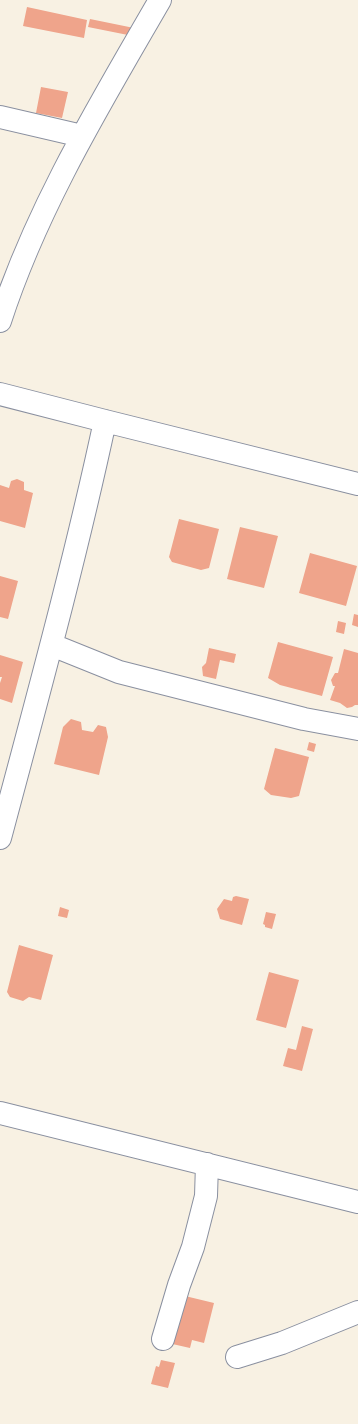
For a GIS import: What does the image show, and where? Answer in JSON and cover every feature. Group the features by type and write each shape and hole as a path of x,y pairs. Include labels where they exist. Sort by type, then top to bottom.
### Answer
{"street":[{"path":"0,321 10,289 31,239 82,136 160,0"},
{"path":"0,117 82,136"},
{"path":"0,394 358,484"},
{"path":"0,838 52,645 105,421"},
{"path":"52,645 119,672 304,718 358,729"},
{"path":"0,1113 358,1202"},
{"path":"164,1339 179,1285 193,1248 206,1196 207,1164"},
{"path":"237,1357 282,1343 358,1312"}],"building":[{"path":"27,7 87,20 84,38 23,26"},
{"path":"90,19 134,28 133,36 88,27"},
{"path":"41,87 68,92 62,118 36,113"},
{"path":"17,479 24,482 24,490 33,493 25,528 0,521 0,485 9,488 11,481"},
{"path":"179,519 219,529 209,568 201,570 172,562 169,557"},
{"path":"240,527 278,536 264,588 227,579"},
{"path":"310,553 357,566 346,606 299,593"},
{"path":"0,576 18,581 8,619 0,617"},
{"path":"354,614 358,615 358,627 352,625"},
{"path":"338,621 346,623 344,634 336,632"},
{"path":"278,642 333,657 322,696 280,685 268,678"},
{"path":"209,648 236,654 234,663 220,660 216,679 203,676 202,667 206,663"},
{"path":"344,649 358,653 358,705 347,708 340,703 330,700 335,686 333,686 331,680 335,673 338,673"},
{"path":"0,655 23,662 12,703 0,699 0,683 2,677 0,677"},
{"path":"71,719 81,722 82,730 93,732 98,725 106,727 108,737 99,775 54,764 63,727"},
{"path":"309,742 316,744 314,752 307,750"},
{"path":"275,748 309,757 299,796 291,798 271,795 264,789"},
{"path":"236,896 249,899 242,925 220,919 217,909 224,899 232,901 233,897"},
{"path":"60,907 69,910 67,918 58,916"},
{"path":"266,912 276,914 272,929 265,927 263,924"},
{"path":"19,945 53,955 41,1000 29,997 23,1001 10,997 7,992"},
{"path":"269,972 299,980 286,1028 256,1020"},
{"path":"302,1026 313,1029 302,1071 283,1066 288,1048 296,1050"},
{"path":"185,1296 214,1303 204,1343 192,1340 190,1348 168,1343"},
{"path":"161,1360 175,1363 168,1388 151,1384 156,1366 159,1367"}]}
